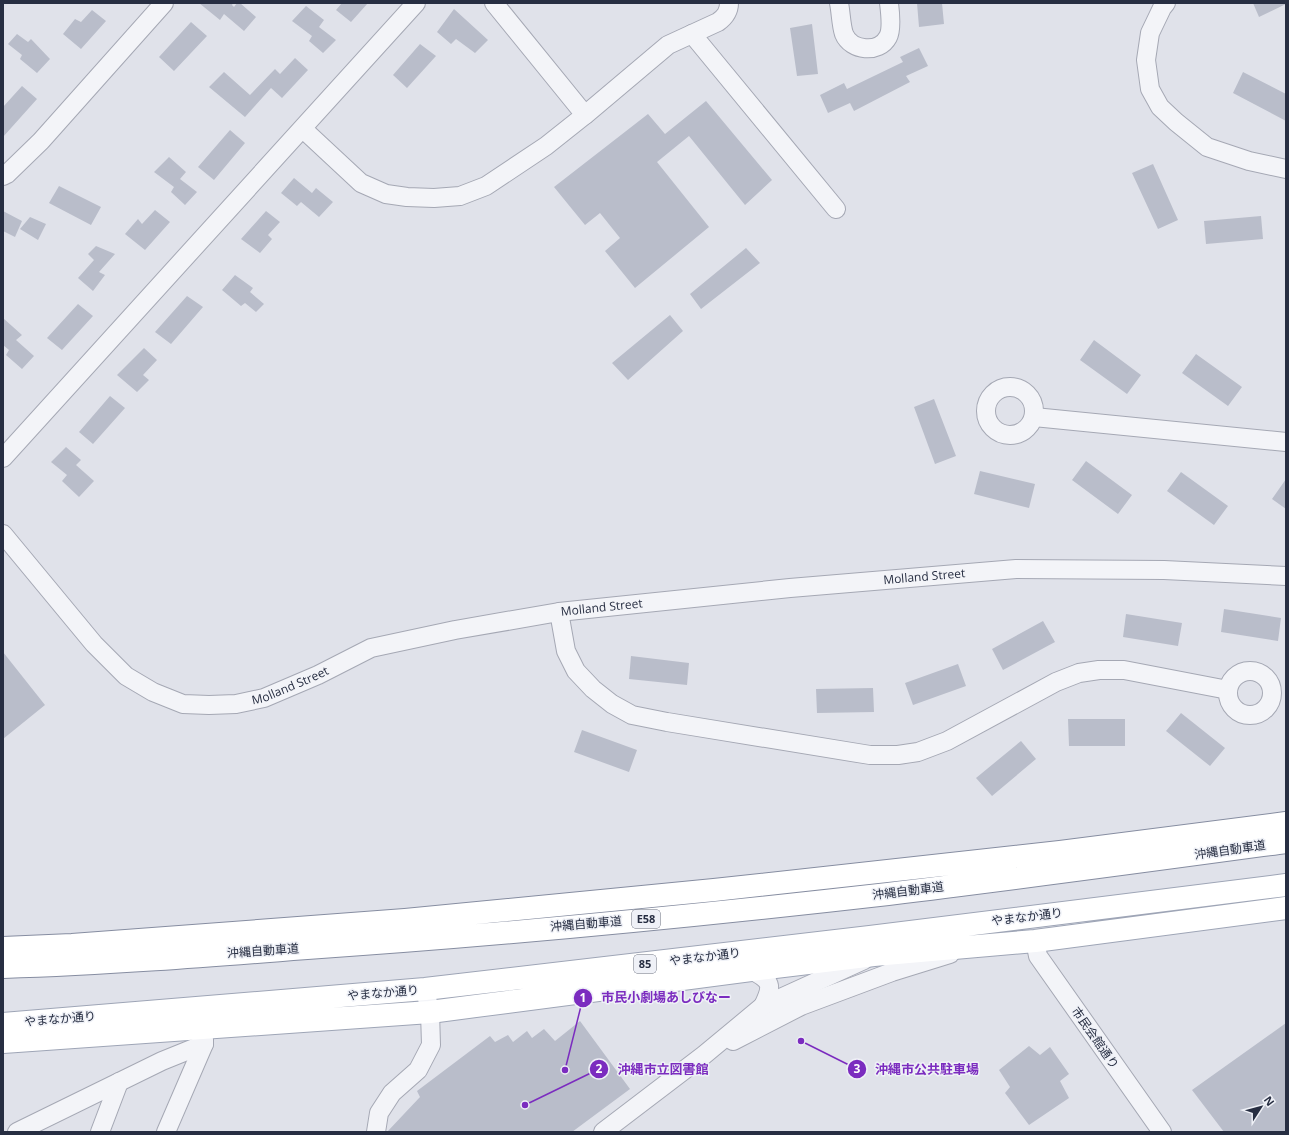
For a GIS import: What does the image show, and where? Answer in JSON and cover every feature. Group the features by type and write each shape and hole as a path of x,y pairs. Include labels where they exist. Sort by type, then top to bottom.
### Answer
{"main road":[{"name":"沖縄自動車道","path":"3,948 72,945 406,920 698,892 1053,853 1286,823"},
{"name":"沖縄自動車道","path":"3,967 74,965 407,941 708,913 886,894 1286,842"},
{"name":"やまなか通り","path":"3,1024 425,989 806,945 916,930 1286,885"},
{"name":"やまなか通り","path":"3,1042 204,1036 430,1012 751,970 1035,941 1286,908"}],"street":[{"path":"3,176 7,174 41,141 164,3"},
{"path":"3,458 416,3"},
{"path":"494,3 585,115"},
{"path":"303,129 361,184 386,194 407,197 434,198 460,196 486,186 546,146 668,45 718,22 725,17 729,8 729,3"},
{"path":"840,3 844,34 850,42 865,48 873,48 881,44 888,37 890,19 889,3"},
{"path":"1166,3 1150,33 1146,60 1150,89 1160,107 1207,147 1248,162 1286,169"},
{"path":"692,34 836,209"},
{"path":"1034,417 1286,442"},
{"name":"Molland Street","path":"3,534 94,644 126,676 153,692 183,704 209,705 236,704 264,698 371,648 455,630 559,612 790,588 1016,569 1164,570 1286,576"},
{"path":"559,612 566,651 576,671 612,704 632,715 870,755 898,756 918,752 947,741 1056,682 1079,673 1099,670 1124,670 1228,690"},
{"path":"704,1055 801,1006 887,957 916,930"},
{"name":"市民会館通り","path":"1035,941 1038,956 1162,1132"},
{"path":"806,945 833,948 874,942 887,957"},
{"path":"603,1132 704,1055 763,1006 887,957"},
{"path":"751,970 765,977 770,986 769,993 763,1006"},
{"path":"376,1132 379,1113 392,1093 418,1070 431,1045 430,1012 425,989"},
{"path":"17,1132 162,1061 204,1036"},
{"path":"166,1132 204,1036"},
{"path":"100,1132 119,1082"}],"building":[{"path":"199,3 233,3 232,5 234,7 237,3 240,3 256,17 244,31 224,14 220,20"},
{"path":"342,3 368,3 351,22 336,10"},
{"path":"917,3 942,3 944,24 919,27"},
{"path":"1253,3 1286,3 1286,4 1259,17"},
{"path":"306,6 324,20 319,27 336,40 323,53 309,41 312,36 292,21"},
{"path":"454,9 488,40 475,53 456,39 451,44 437,32"},
{"path":"92,10 106,21 81,49 63,34 75,19 81,22"},
{"path":"191,22 207,36 174,71 159,57"},
{"path":"812,24 818,74 797,76 790,28"},
{"path":"17,34 28,42 31,39 50,59 37,73 20,59 22,55 8,44"},
{"path":"420,44 436,56 407,88 393,75"},
{"path":"919,48 928,66 906,76 910,82 854,111 850,103 828,113 820,95 844,83 847,89 903,62 900,57"},
{"path":"295,58 308,70 282,98 271,88 245,117 209,87 224,72 250,95 275,69 280,74"},
{"path":"1243,72 1286,94 1286,121 1233,93"},
{"path":"22,86 37,99 3,137 3,107"},
{"path":"706,101 772,180 745,205 689,136 657,162 709,227 635,288 605,251 620,238 600,213 585,225 554,187 648,114 665,134"},
{"path":"230,130 245,143 214,180 198,167"},
{"path":"169,157 186,172 180,179 197,192 185,205 171,192 174,187 154,172"},
{"path":"1153,164 1178,220 1158,229 1132,173"},
{"path":"294,178 312,193 316,188 333,202 319,217 301,202 297,206 281,193"},
{"path":"59,186 101,207 91,225 49,203"},
{"path":"155,210 170,222 145,250 125,234 138,219 142,224"},
{"path":"3,211 22,221 15,237 3,231"},
{"path":"266,211 280,222 268,235 272,239 260,253 241,239"},
{"path":"1261,216 1263,239 1206,244 1204,221"},
{"path":"30,217 46,224 38,240 20,229"},
{"path":"96,246 115,254 99,272 105,275 93,291 78,278 94,260 88,254"},
{"path":"746,248 760,263 701,309 690,294"},
{"path":"235,275 253,288 250,292 264,304 256,312 245,303 241,306 222,290"},
{"path":"187,296 203,307 171,344 155,332"},
{"path":"78,304 93,316 62,350 47,338"},
{"path":"670,315 683,331 628,380 612,363"},
{"path":"3,318 22,335 16,340 34,356 22,369 6,355 9,350 3,345"},
{"path":"1094,340 1141,375 1127,394 1080,360"},
{"path":"144,348 157,360 143,375 149,380 137,392 117,375"},
{"path":"1196,354 1242,387 1228,406 1182,373"},
{"path":"110,396 125,408 93,444 79,432"},
{"path":"934,399 956,456 935,464 914,407"},
{"path":"66,447 81,460 76,465 94,481 79,497 62,481 67,475 51,462"},
{"path":"1086,461 1132,495 1118,514 1072,480"},
{"path":"980,471 1035,484 1029,508 974,494"},
{"path":"1181,472 1228,506 1214,525 1167,491"},
{"path":"1286,479 1286,509 1272,499"},
{"path":"1224,609 1281,618 1278,641 1221,632"},
{"path":"1126,614 1182,623 1178,646 1123,637"},
{"path":"1043,621 1055,642 1003,670 992,649"},
{"path":"3,652 45,705 3,739"},
{"path":"631,656 689,663 687,685 629,679"},
{"path":"958,664 966,686 913,705 905,683"},
{"path":"873,688 874,712 817,713 816,689"},
{"path":"1181,713 1225,748 1210,766 1166,731"},
{"path":"1068,719 1125,719 1125,746 1069,746"},
{"path":"582,730 637,750 629,772 574,752"},
{"path":"1021,741 1036,759 992,796 976,778"},
{"path":"580,1021 630,1089 572,1132 387,1132 420,1097 417,1091 490,1036 495,1042 508,1035 513,1042 527,1031 532,1038 544,1029 555,1041"},
{"path":"1286,1023 1286,1132 1224,1132 1192,1090"},
{"path":"1029,1046 1040,1055 1050,1047 1069,1074 1060,1081 1069,1098 1029,1125 1005,1093 1010,1087 999,1070"}],"place":[{"name":"沖縄市公共駐車場","path":"801,1041"},
{"name":"市民小劇場あしびなー","path":"565,1070"},
{"name":"沖縄市立図書館","path":"525,1105"}]}
